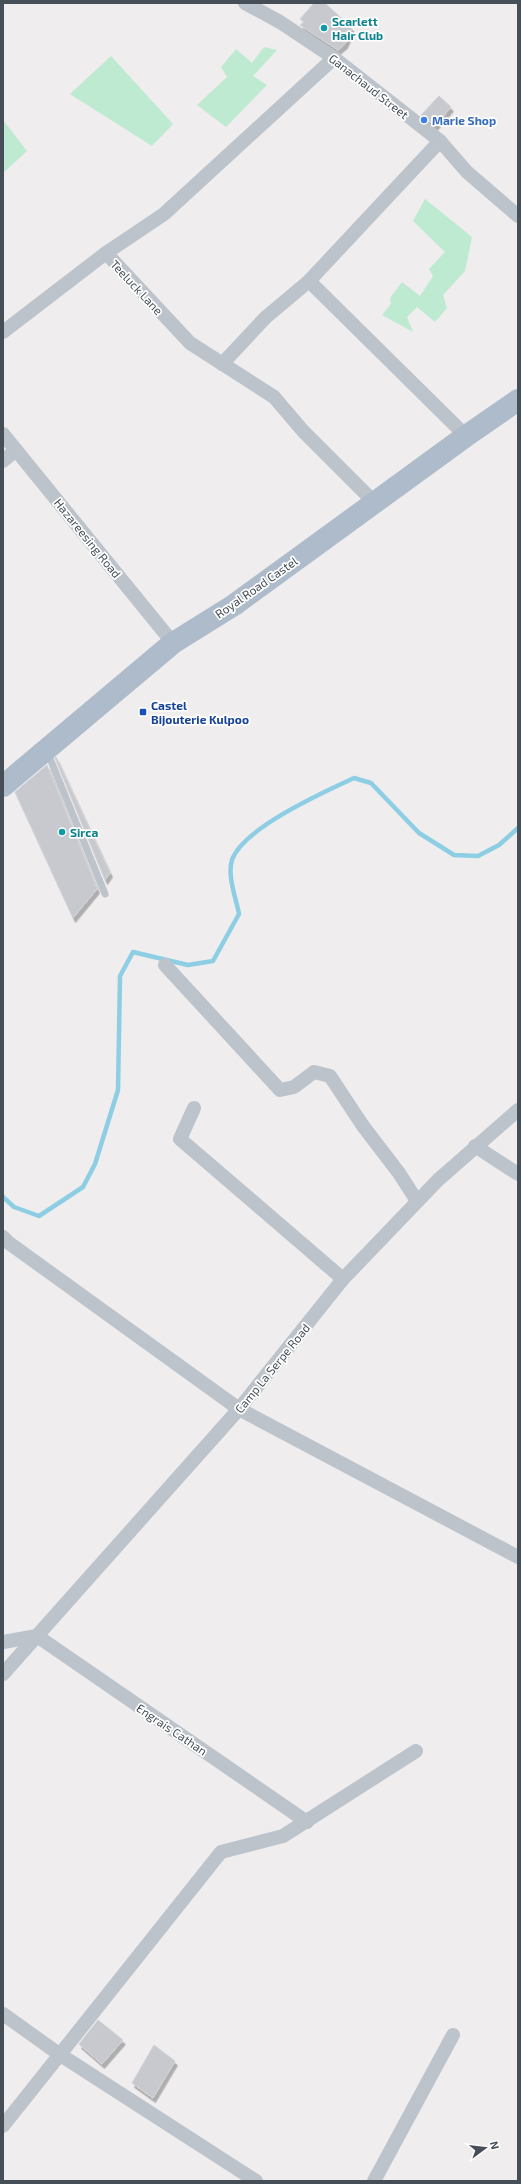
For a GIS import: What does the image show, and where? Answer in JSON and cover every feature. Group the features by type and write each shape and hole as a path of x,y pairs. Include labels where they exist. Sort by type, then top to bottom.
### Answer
{"main road":[{"name":"Royal Road Castel","path":"3,786 173,643 234,605 466,436 518,400"}],"street":[{"name":"Ganachaud Street","path":"245,3 280,22 334,58 370,88 440,141 467,172 518,216"},
{"name":"Teeluck Lane","path":"334,58 164,214 106,253 190,343 274,397 303,430 374,503"},
{"path":"222,364 265,318 308,281 440,141"},
{"path":"3,332 106,253"},
{"path":"308,281 466,436"},
{"name":"Hazareesing Road","path":"3,434 173,643"},
{"path":"3,461 16,450"},
{"path":"165,964 280,1090 294,1087 314,1072 330,1076 363,1126 399,1173 417,1202"},
{"path":"194,1108 180,1139 343,1279"},
{"name":"Camp La Serpe Road","path":"3,1674 239,1409 343,1279 417,1202 475,1146 518,1110"},
{"path":"475,1146 518,1174"},
{"path":"3,1237 9,1244 239,1409 518,1557"},
{"path":"3,1642 36,1636"},
{"name":"Engrais Cathan","path":"36,1636 307,1822"},
{"path":"3,2126 221,1852 283,1836 416,1751"},
{"path":"3,2014 59,2054 253,2180"},
{"path":"374,2181 453,2035"}],"lane":[{"path":"46,749 105,894"}],"green space":[{"path":"264,47 277,50 253,76 267,85 226,127 197,105 227,77 221,67 236,49 252,63"},
{"path":"111,56 173,124 152,146 70,94"},
{"path":"3,120 27,151 3,173"},
{"path":"425,199 472,237 465,271 443,295 447,308 435,322 417,307 407,317 413,332 382,315 391,304 390,298 402,282 420,296 433,276 429,269 445,252 413,221"}],"building":[{"name":"Scarlett Hair Club","path":"314,3 325,3 352,28 345,44 338,50 300,25 304,22 300,19"},
{"path":"439,96 451,107 435,126 421,115"},
{"path":"56,757 110,873 105,880 55,758"},
{"name":"Sirca","path":"47,765 97,889 73,918 15,792"},
{"path":"98,2020 123,2040 102,2064 79,2044"},
{"path":"154,2045 175,2061 153,2098 132,2083"}],"waterway":[{"path":"3,1197 14,1207 39,1216 83,1187 95,1164 118,1090 120,976 133,952 188,965 213,961 239,914 232,887 231,866 232,860 239,848 251,836 286,812 354,778 371,783 419,833 454,855 478,856 499,845 518,828"}],"place":[{"name":"Scarlett Hair Club","path":"324,28"},
{"name":"Marie Shop","path":"424,120"},
{"name":"Castel Bijouterie Kulpoo","path":"143,712"},
{"name":"Sirca","path":"62,832"}]}
